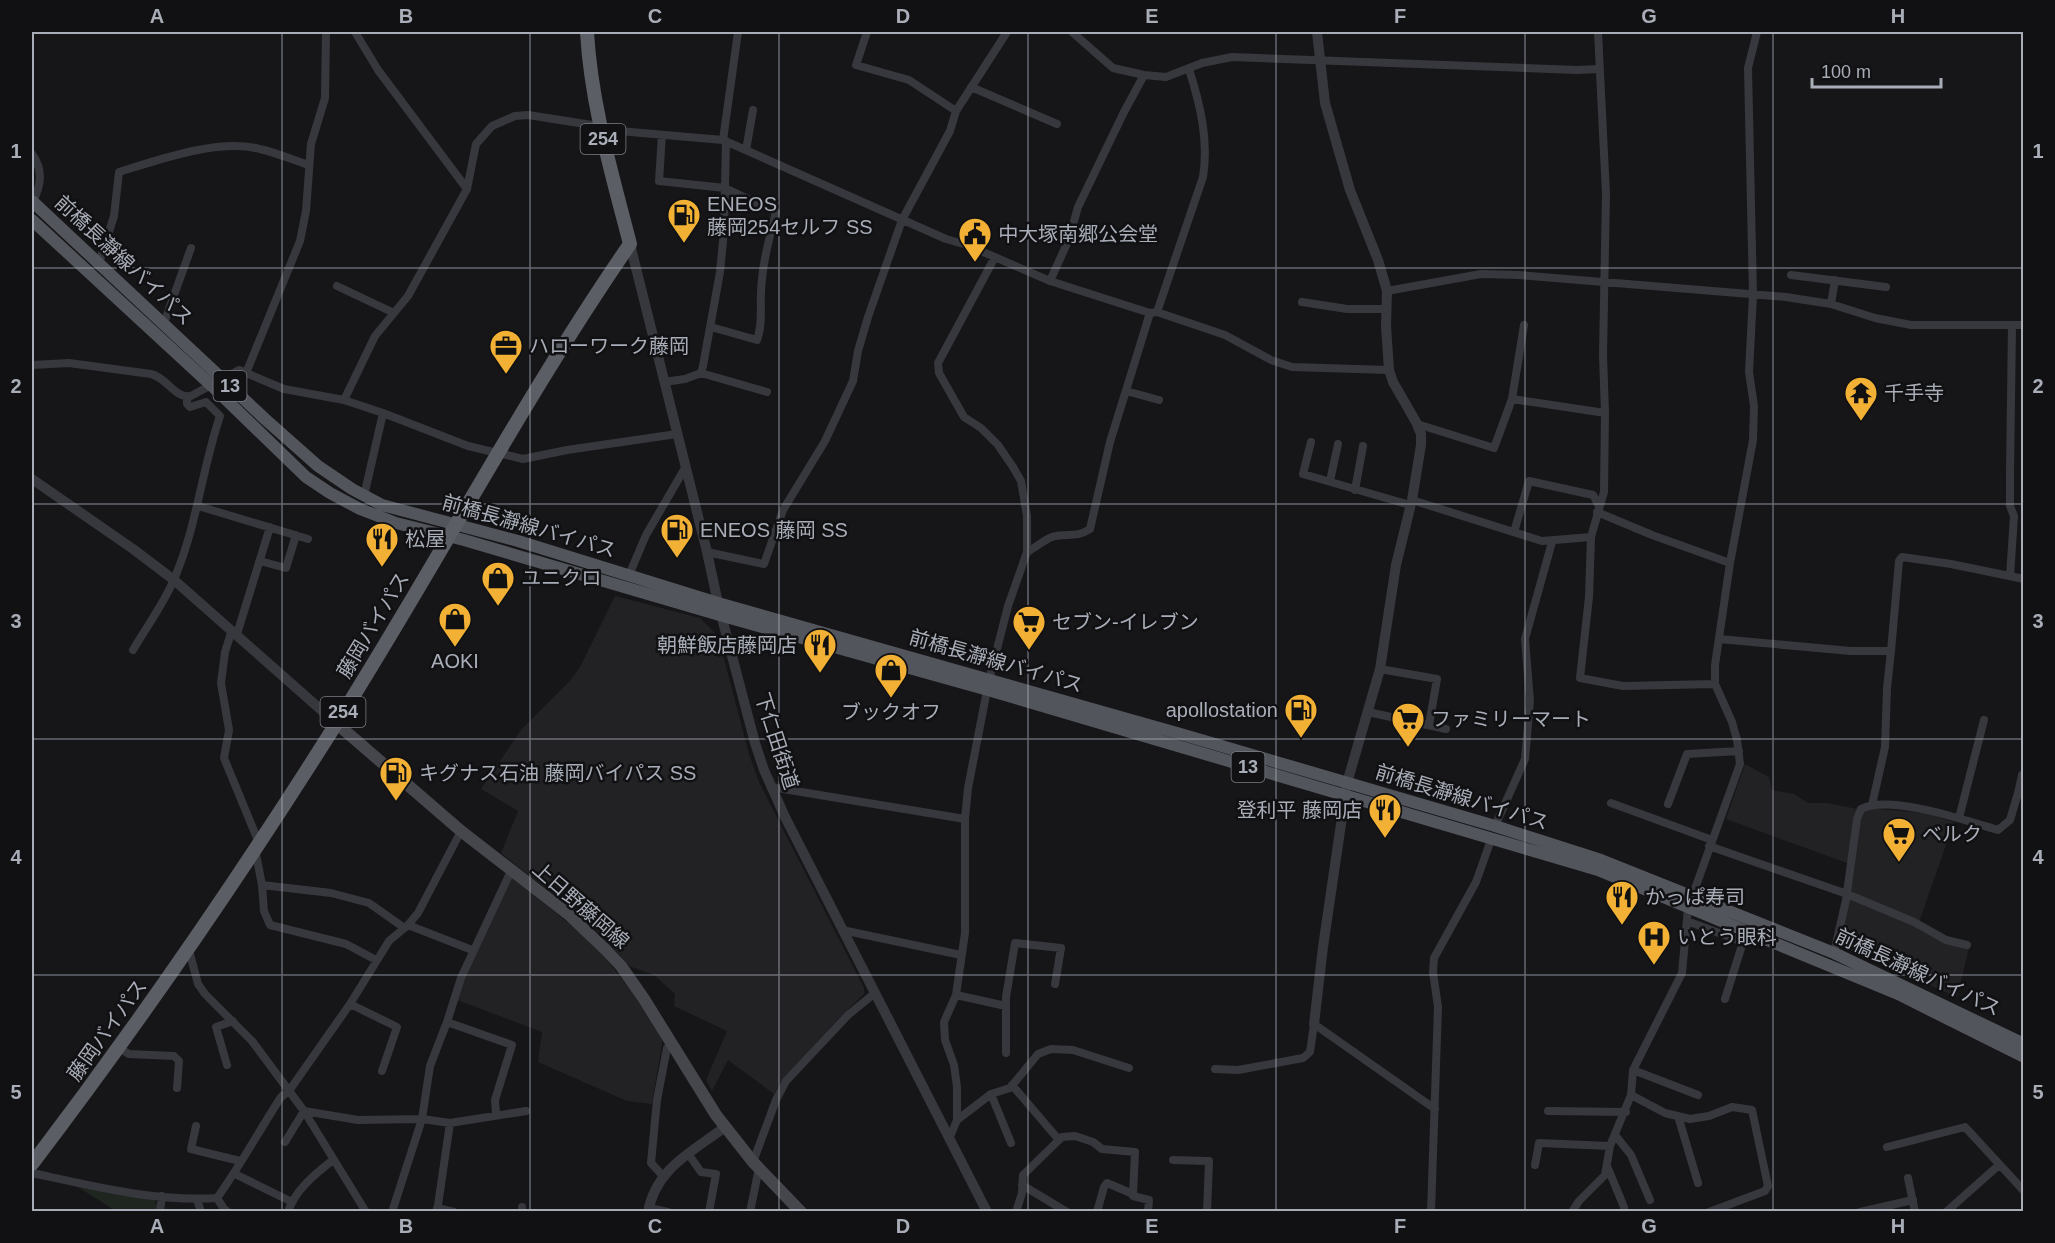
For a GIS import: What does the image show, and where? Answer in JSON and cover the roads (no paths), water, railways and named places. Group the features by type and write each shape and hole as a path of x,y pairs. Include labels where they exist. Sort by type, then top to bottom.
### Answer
{"highway":[{"name":"254","path":"586,32 600,127 630,244"},
{"name":"藤岡バイパス","path":"32,1164 189,950 257,846 336,723 596,294 630,244"}],"main road":[{"name":"前橋長瀞線バイパス","path":"32,202 164,323 306,477 345,502 377,516 453,531 628,574 989,685 1346,790 1601,860 1688,908 1816,958 1898,994 2024,1057"},
{"name":"前橋長瀞線バイパス","path":"32,220 217,383 323,470 364,496 453,531 723,616 989,685"},
{"name":"上日野藤岡線","path":"336,723 461,831 568,914 605,949 633,981 725,1127 756,1165 801,1212"},
{"name":"前橋長瀞線バイパス","path":"1688,908 1834,953 2024,1044"}],"street":[{"path":"246,374 300,241 306,211 311,144 325,98 326,32"},
{"path":"355,32 378,70 467,189"},
{"path":"701,373 711,327 724,231 724,141 738,32"},
{"path":"867,32 856,65 909,80 956,111"},
{"path":"707,552 764,564 783,510 825,441 853,381 865,328 902,220 950,131 956,111 1007,32"},
{"path":"1072,32 1113,68 1144,75 1166,76 1202,63 1232,57 1565,70 1600,69"},
{"path":"1215,1069 1238,1070 1303,1058 1310,1052 1346,790 1380,669 1396,565 1411,503 1421,445 1421,434 1417,424 1393,382 1389,370 1387,291 1378,260 1350,190 1325,103 1317,32"},
{"path":"1599,32 1606,194 1602,354 1605,413 1604,492 1591,537 1589,597 1580,678 1623,686 1714,684"},
{"path":"1572,1212 1605,1174 1611,1146 1631,1095 1633,1070 1683,973 1688,908 1740,764 1732,722 1714,684 1714,665 1753,440 1754,406 1749,372 1753,295 1749,68 1757,32"},
{"path":"1027,552 1051,537 1082,535 1090,529 1110,442 1126,391 1203,177 1206,158 1199,102 1189,69"},
{"path":"1050,281 1069,239 1078,207 1144,75"},
{"path":"971,87 1057,124"},
{"path":"746,150 753,110"},
{"path":"344,400 375,336 408,296 467,189 476,144 496,124 515,116 528,115 619,131 724,141 902,220 1050,281 1225,335 1271,360 1292,367 1389,370"},
{"path":"662,135 659,181 725,188 776,213 767,250 761,293 760,332 757,340 711,327"},
{"path":"99,263 114,216 119,172 204,148 259,148 309,165"},
{"path":"32,154 40,171 37,193 32,202"},
{"name":"下仁田街道","path":"630,244 718,603 755,743 771,787 987,1212"},
{"path":"164,323 191,248"},
{"path":"949,1139 957,1120 957,1087 954,1065 945,1040 944,1022 956,995 965,933 965,819 968,788 1008,606 1027,552 1027,516 1021,481 998,445 981,428 964,417 939,373 938,363 995,257"},
{"path":"1387,291 1481,274 1604,281 1786,297 1831,304 1875,318 1911,325 2024,325"},
{"path":"1791,275 1886,287"},
{"path":"1831,304 1835,280"},
{"path":"337,286 394,313"},
{"path":"1302,302 1347,309 1386,309"},
{"path":"1417,424 1494,447 1512,399 1524,325"},
{"path":"2010,576 2014,516 2010,506 2012,325"},
{"path":"32,365 69,363 151,374 160,377 176,393 187,396 194,396 236,371 284,389 344,400 468,446 523,459 567,450 677,434"},
{"path":"664,382 685,379 701,373 767,392"},
{"path":"1126,391 1159,400"},
{"path":"133,650 174,580 189,540 220,416 206,402 190,407 187,396"},
{"path":"1512,399 1605,413"},
{"path":"364,496 383,413"},
{"path":"1311,442 1303,474 1542,541 1552,542 1591,537"},
{"path":"1330,481 1338,444"},
{"path":"1355,490 1363,446"},
{"path":"628,574 646,535 685,468"},
{"path":"32,479 174,580 336,723"},
{"path":"1514,532 1529,481 1593,495 1598,509 1652,535 1730,563"},
{"path":"198,506 308,539"},
{"path":"270,527 260,561 225,652 220,683 229,730 224,758 257,846 264,911 270,925 346,944 376,960"},
{"path":"260,561 286,568 296,535"},
{"path":"1431,1212 1438,1007 1433,972 1434,958 1476,882 1493,831 1525,759 1530,701 1525,639 1552,542"},
{"path":"1872,805 1885,747 1887,688 1899,561 1902,557 1951,564 2024,579"},
{"path":"1719,639 1851,651 1891,651"},
{"path":"1380,669 1437,679 1429,725"},
{"path":"1368,712 1446,729"},
{"path":"1959,818 1984,720"},
{"path":"1668,804 1687,754 1739,752"},
{"path":"1834,953 1847,894 1857,819 1861,809 1872,805 1921,808 1998,830 2010,820 2021,794 2022,774"},
{"path":"771,787 965,819"},
{"path":"1611,803 1847,894 1914,922 1946,940 1967,945"},
{"path":"218,1198 281,1098 289,1091 350,1004 389,941 406,926 430,892 461,831"},
{"path":"392,1212 422,1119 430,1066 472,950 511,871"},
{"path":"262,885 331,893 369,903 406,926 472,950"},
{"path":"1688,908 1743,942 1725,999"},
{"path":"842,930 961,955"},
{"path":"1006,1053 1006,1006 1015,943 1061,948 1055,984"},
{"path":"189,950 198,984 252,1041 304,1111 366,1212"},
{"path":"750,1212 756,1165 776,1100 786,1081 848,1015 874,993"},
{"path":"956,995 1006,1006"},
{"path":"350,1004 397,1027 382,1071"},
{"path":"227,1065 216,1027 233,1021"},
{"path":"447,1022 512,1045 495,1100 495,1114"},
{"path":"1314,1024 1435,1109"},
{"path":"663,1176 651,1163 657,1100 667,1048 671,1044"},
{"path":"119,1048 129,1054 174,1056 179,1061 177,1088"},
{"path":"957,1120 990,1094 1010,1088 1038,1054 1051,1049 1073,1050 1130,1068"},
{"path":"1633,1070 1698,1095"},
{"path":"1012,1085 1059,1140"},
{"path":"990,1094 1011,1143"},
{"path":"1631,1095 1665,1113 1690,1119 1709,1116 1732,1107 1752,1110 1768,1186 1765,1191 1709,1212"},
{"path":"304,1111 358,1120 422,1119 450,1123 495,1114 526,1111"},
{"path":"285,1142 304,1111"},
{"path":"1548,1111 1626,1112"},
{"path":"1678,1116 1698,1183"},
{"path":"450,1123 437,1210 454,1212"},
{"path":"196,1126 191,1149 240,1161"},
{"path":"668,1212 649,1210 656,1187 663,1176 725,1127"},
{"path":"1887,1147 1965,1127 2024,1191"},
{"path":"1615,1135 1631,1155 1650,1200"},
{"path":"1016,1212 1023,1175 1062,1137 1075,1136 1093,1142 1102,1149 1135,1152 1133,1194"},
{"path":"1535,1165 1539,1143 1611,1146"},
{"path":"689,1155 700,1172 716,1174 709,1212"},
{"path":"235,1174 289,1209 312,1177 333,1160"},
{"path":"1173,1160 1209,1161 1207,1212"},
{"path":"1946,1212 1999,1165"},
{"path":"1607,1166 1624,1207"},
{"path":"32,1173 124,1192 197,1199 218,1198"},
{"path":"1908,1178 1915,1212"},
{"path":"1097,1212 1107,1183 1133,1196 1149,1200 1148,1212"},
{"path":"1022,1185 1067,1212"},
{"path":"160,1212 162,1196"},
{"path":"218,1198 228,1212"},
{"path":"197,1199 201,1212"},
{"path":"1860,1212 1913,1200"}],"place":[{"name":"ENEOS 藤岡254セルフ SS","path":"684,244"},
{"name":"中大塚南郷公会堂","path":"975,263"},
{"name":"ハローワーク藤岡","path":"506,375"},
{"name":"千手寺","path":"1861,422"},
{"name":"ENEOS 藤岡 SS","path":"677,559"},
{"name":"松屋","path":"382,568"},
{"name":"ユニクロ","path":"498,607"},
{"name":"AOKI","path":"455,648"},
{"name":"セブン-イレブン","path":"1029,651"},
{"name":"朝鮮飯店藤岡店","path":"820,674"},
{"name":"ブックオフ","path":"891,699"},
{"name":"apollostation","path":"1301,739"},
{"name":"ファミリーマート","path":"1408,748"},
{"name":"キグナス石油 藤岡バイパス SS","path":"396,802"},
{"name":"登利平 藤岡店","path":"1385,839"},
{"name":"ベルク","path":"1899,863"},
{"name":"かっぱ寿司","path":"1622,926"},
{"name":"いとう眼科","path":"1654,966"}]}
